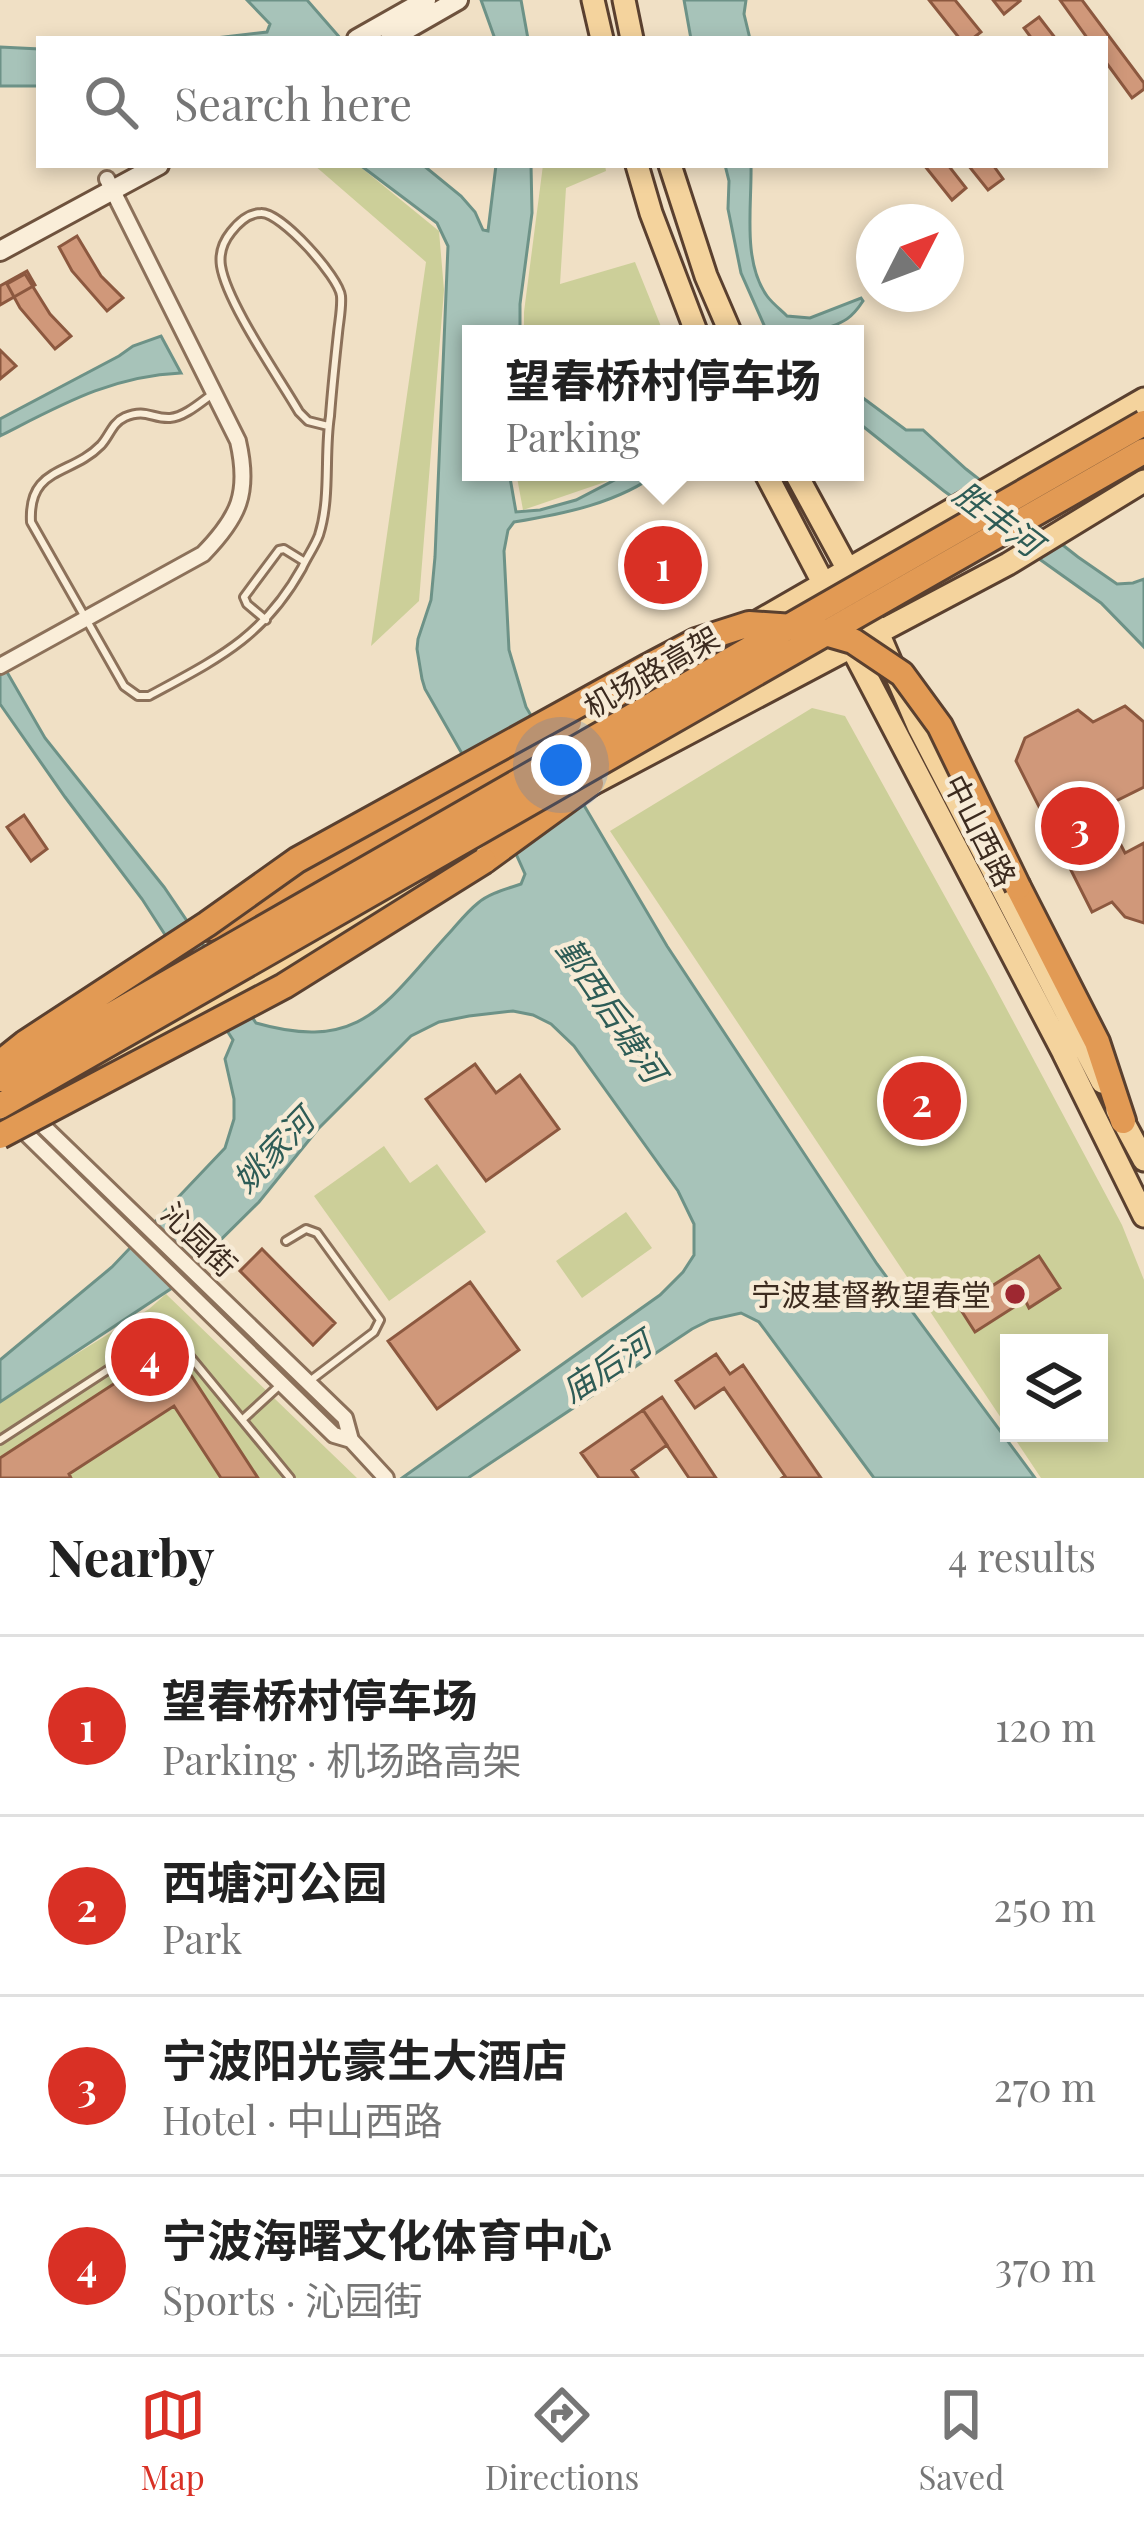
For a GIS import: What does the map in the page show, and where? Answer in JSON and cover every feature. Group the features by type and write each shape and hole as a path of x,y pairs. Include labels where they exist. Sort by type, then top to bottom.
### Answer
{"highway":[{"name":"机场路高架","path":"0,1082 1144,423"},
{"name":"机场路高架","path":"6,1118 1144,451"},
{"path":"0,1060 318,849 696,641 749,624 808,628 853,641 902,674 940,726 1097,1042 1123,1121"},
{"path":"188,937 250,912 606,700 662,676"},
{"path":"6,1118 284,986 484,861 594,782"}],"main road":[{"path":"593,0 601,36"},
{"path":"624,0 631,36"},
{"path":"638,168 694,325"},
{"path":"671,168 727,325"},
{"path":"0,1060 224,939 662,676 1144,399"},
{"name":"中山西路","path":"770,481 824,583 850,648 1144,1216"},
{"name":"中山西路","path":"800,481 879,633 919,728 1144,1160"},
{"path":"6,1118 199,1012 594,782 1008,564 1144,481"}],"street":[{"path":"363,36 427,0"},
{"path":"395,36 458,0"},
{"path":"0,251 128,168"},
{"path":"0,238 151,168"},
{"path":"0,666 203,554 228,529 244,484 238,441 109,184"},
{"name":"沁园街","path":"0,1082 6,1118 334,1435 351,1440"},
{"name":"沁园街","path":"6,1118 148,1226 345,1418 351,1440 386,1478"}],"lane":[{"path":"214,394 177,417 143,412 122,418 103,443 39,485 30,501 31,522 124,686 138,696 149,696 234,649 266,620 319,537 341,293 275,216 254,213 227,236 220,251 221,269 243,317 299,412 308,421 328,426"},
{"path":"266,620 244,597 279,550 305,562"},
{"path":"286,1241 306,1229 317,1233 380,1320 374,1331 308,1382"},
{"path":"0,1440 160,1336 178,1342 290,1478"},
{"path":"243,1420 282,1384"}],"green space":[{"path":"317,168 362,168 439,231 444,290 419,601 371,646 426,262"},
{"path":"543,168 606,168 566,188 560,284 635,262 660,325 524,325"},
{"path":"518,481 608,481 523,510"},
{"path":"812,708 845,716 1122,1225 1144,1280 1144,1478 1041,1478 1017,1442 1108,1442 1108,1334 1000,1334 1000,1416 610,831"},
{"path":"384,1146 410,1183 437,1164 486,1232 389,1301 314,1196"},
{"path":"626,1212 652,1248 582,1298 556,1261"},
{"path":"166,1294 357,1478 0,1478 0,1401"}],"water":[{"path":"247,0 307,0 338,36 233,36 267,32 270,24"},
{"path":"481,0 521,0 527,36 494,36"},
{"path":"684,0 746,0 749,36 690,36"},
{"path":"0,47 36,49 36,86 0,86"},
{"path":"364,168 427,168 461,196 488,231 496,168 531,168 532,213 520,325 462,325 462,481 511,481 516,512 576,500 613,481 646,481 571,511 514,522 508,530 504,551 509,650 526,707 667,946 877,1264 1000,1431 1000,1442 1008,1442 1035,1478 874,1478 759,1322 741,1313 692,1329 468,1478 402,1478 660,1295 694,1255 694,1224 678,1191 574,1046 551,1024 513,1011 439,1022 411,1036 318,1129 259,1202 172,1288 0,1402 0,1360 112,1267 225,1148 234,1119 234,1099 225,1059 233,1040 142,899 0,704 0,660 45,738 164,887 256,1023 323,1031 348,1026 370,1014 474,906 521,884 525,874 504,827 425,689 417,649 431,600 435,557 448,246 437,223"},
{"path":"726,168 751,168 754,267 769,299 787,316 810,318 856,300 856,309 835,325 764,325 741,273 728,209"},
{"path":"161,336 181,373 109,386 0,436 0,419 133,346"},
{"name":"胜丰河","path":"864,399 906,430 923,430 966,469 1117,584 1144,579 1144,647 1101,603 864,427"}],"building":[{"path":"929,0 955,0 981,32 958,36"},
{"path":"993,0 1019,0 1020,1 1004,14"},
{"path":"1060,0 1082,0 1144,83 1144,89 1132,98 1108,65 1108,36 1086,36"},
{"path":"1039,17 1054,36 1030,36 1024,28"},
{"path":"926,168 950,168 966,188 952,200"},
{"path":"970,168 995,168 1003,179 988,190"},
{"path":"77,236 101,276 123,298 107,311 72,271 59,247"},
{"path":"27,271 35,285 0,305 0,286"},
{"path":"25,274 50,314 71,336 55,349 20,308 7,284"},
{"path":"0,350 16,366 0,379"},
{"path":"1125,706 1144,722 1144,787 1102,808 1125,853 1144,843 1144,923 1125,917 1112,902 1092,912 1016,761 1025,738 1078,710 1093,722"},
{"path":"24,815 47,849 31,861 7,827"},
{"path":"475,1064 496,1093 520,1075 559,1129 486,1181 426,1099"},
{"path":"262,1249 335,1323 313,1345 240,1271"},
{"name":"宁波基督教望春堂","path":"1039,1256 1060,1288 1029,1308 1025,1300 975,1332 959,1307"},
{"path":"470,1282 519,1350 437,1409 388,1341"},
{"path":"172,1346 258,1478 221,1478 174,1406 69,1474 71,1478 0,1478 0,1458"},
{"path":"716,1354 730,1374 743,1365 821,1478 782,1478 785,1476 724,1388 695,1408 676,1381"},
{"path":"662,1397 716,1478 689,1478 643,1410"},
{"path":"643,1410 667,1445 632,1470 638,1478 599,1478 581,1453"}],"place":[{"name":"望春桥村停车场","path":"663,565"},
{"name":"宁波阳光豪生大酒店","path":"1080,826"},
{"name":"西塘河公园","path":"922,1101"},
{"name":"宁波基督教望春堂","path":"1015,1294"},
{"name":"宁波海曙文化体育中心","path":"150,1357"}],"water label":[{"name":"鄞西后塘河","path":"613,1009"},
{"name":"姚家河","path":"272,1149"},
{"name":"庙后河","path":"605,1365"}]}
